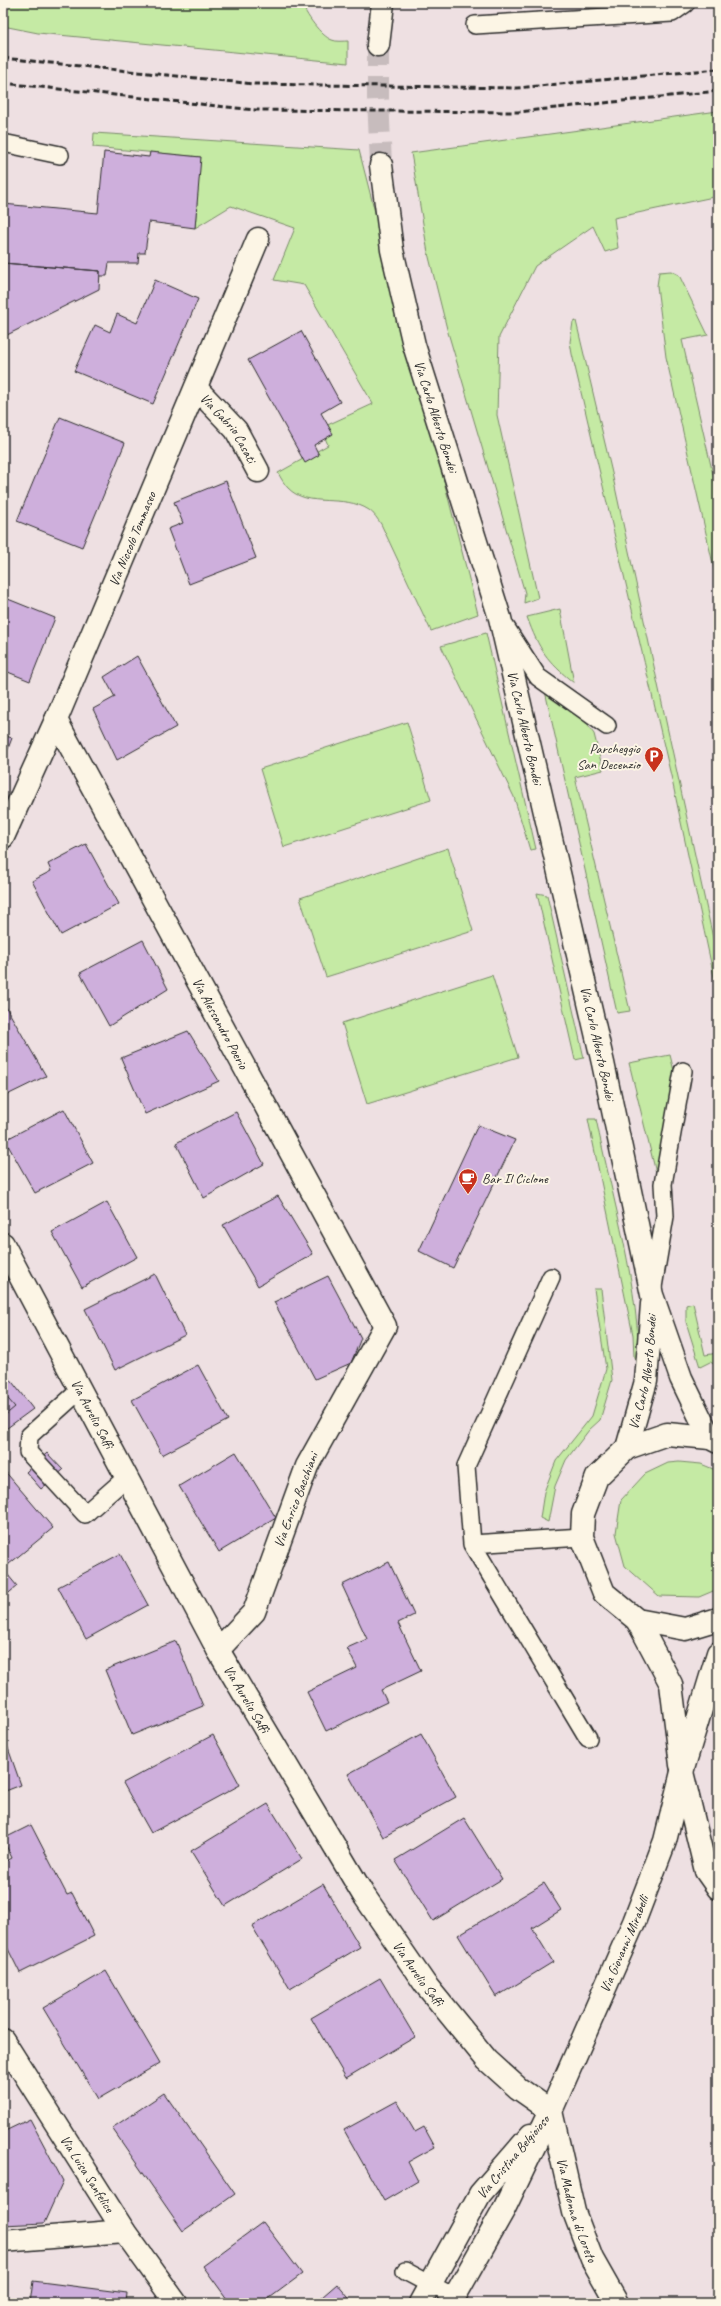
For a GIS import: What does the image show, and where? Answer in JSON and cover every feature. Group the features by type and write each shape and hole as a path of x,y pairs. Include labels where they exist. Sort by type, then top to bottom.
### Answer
{"street":[{"path":"378,45 383,3"},
{"name":"Via Carlo Alberto Bondei","path":"381,165 392,250 414,345 500,618 603,1063 652,1295 681,1378 714,1440"},
{"name":"Via Niccolò Tommaseo","path":"3,838 56,720 258,239"},
{"name":"Via Gabrio Casati","path":"196,388 236,430 258,471"},
{"name":"Via Alessandro Poerio","path":"56,720 385,1326"},
{"name":"Via Aurelio Saffi","path":"3,1244 218,1650 363,1894 424,1984 487,2060 518,2088 551,2111"},
{"name":"Via Carlo Alberto Bondei","path":"627,1448 646,1381 652,1295"},
{"name":"Via Enrico Bacchiani","path":"218,1650 254,1612 307,1466 385,1326"},
{"name":"Via Giovanni Mirabelli","path":"682,1772 671,1684 637,1620 604,1593 582,1537 583,1514 597,1477 627,1448 667,1434 714,1440"},
{"name":"Via Giovanni Mirabelli","path":"637,1620 685,1629 718,1619"},
{"name":"Via Giovanni Mirabelli","path":"551,2111 634,1922 665,1841 682,1772 718,1653"},
{"path":"682,1772 706,1871 718,1888"},
{"name":"Via Luisa Sanfelice","path":"3,2040 124,2231 176,2303"},
{"name":"Via Madonna di Loreto","path":"551,2111 574,2212 592,2259 617,2303"},
{"name":"Via Cristina Belgioioso","path":"420,2303 480,2194 551,2111"},
{"name":"Via Cristina Belgioioso","path":"453,2300 504,2208 551,2111"},
{"path":"3,2241 124,2231"}],"lane":[{"path":"475,26 672,12 686,3"},
{"path":"3,143 60,156"},
{"path":"500,618 538,677 607,726"},
{"path":"652,1295 665,1216 663,1184 683,1071"},
{"path":"552,1277 466,1466 472,1544 588,1738"},
{"path":"80,1390 29,1436 28,1452 85,1514 127,1477"},
{"path":"472,1544 582,1537"},
{"path":"405,2271 430,2284 453,2300"}],"green space":[{"path":"3,3 302,3 310,18 323,34 334,41 348,41 348,63 38,33 3,26"},
{"path":"718,111 718,196 614,218 618,248 605,252 593,226 535,266 499,337 497,415 538,598 524,603 525,593 447,329 428,253 411,153"},
{"path":"94,133 359,150 478,614 431,631 381,524 373,513 359,505 348,502 305,498 288,488 278,473 328,445 321,428 373,404 304,285 274,280 295,228 231,206 195,228 200,157 93,147"},
{"path":"671,271 679,275 708,335 682,340 718,496 718,586 666,357 657,286 659,272"},
{"path":"576,321 612,473 718,961 718,996 672,780 572,354 570,342 573,322"},
{"path":"560,609 574,683 550,661 540,647 527,617"},
{"path":"486,633 536,849 530,850 514,797 441,646"},
{"path":"545,691 581,716 594,734 603,770 575,777 630,1011 617,1013"},
{"path":"407,722 431,800 284,847 260,769"},
{"path":"448,848 473,931 326,977 300,898"},
{"path":"537,893 547,895 584,1058 575,1060"},
{"path":"492,975 518,1057 367,1104 342,1023"},
{"path":"670,1055 676,1079 657,1177 629,1063"},
{"path":"588,1119 596,1119 624,1245 635,1309 639,1372 634,1357 633,1335"},
{"path":"594,1289 601,1289 612,1380 600,1420 589,1430 566,1460 555,1486 548,1522 540,1518 544,1492 556,1461 592,1416 606,1369"},
{"path":"693,1303 705,1355 718,1353 718,1366 710,1362 700,1367 686,1322 686,1305"},
{"path":"679,1462 701,1464 718,1471 718,1589 699,1597 659,1596 625,1566 616,1533 621,1500 645,1474 668,1463"}],"building":[{"path":"104,152 149,157 150,152 201,157 195,228 149,222 145,253 139,253 138,263 109,263 107,276 100,276 100,271 3,263 3,204 98,213"},
{"path":"3,263 100,271 99,289 3,337"},
{"path":"155,280 198,299 153,404 74,371 95,325 110,332 117,314 137,323"},
{"path":"301,331 340,402 321,413 333,434 314,445 319,455 305,463 248,360"},
{"path":"60,417 125,443 82,547 17,521"},
{"path":"226,481 256,558 189,584 168,529 183,523 174,502"},
{"path":"3,597 55,618 30,681 3,670"},
{"path":"137,656 176,727 117,760 93,709 115,697 104,677"},
{"path":"3,735 12,738 3,762"},
{"path":"86,844 119,904 61,935 32,881 51,871 48,864"},
{"path":"143,940 168,989 109,1026 80,973"},
{"path":"3,1002 46,1076 3,1097"},
{"path":"188,1031 219,1081 145,1114 121,1058"},
{"path":"64,1109 93,1163 35,1193 5,1140"},
{"path":"236,1112 264,1164 204,1198 176,1143"},
{"path":"478,1125 515,1140 453,1268 419,1251"},
{"path":"278,1196 313,1254 258,1286 223,1225"},
{"path":"107,1202 137,1257 82,1287 52,1232"},
{"path":"155,1274 185,1335 115,1370 85,1309"},
{"path":"328,1276 361,1338 351,1363 315,1379 274,1302"},
{"path":"198,1365 228,1420 162,1455 132,1400"},
{"path":"3,1370 33,1409 3,1431"},
{"path":"3,1393 15,1407 3,1417"},
{"path":"236,1452 276,1518 219,1552 179,1486"},
{"path":"47,1453 63,1470 41,1489 26,1472"},
{"path":"3,1469 53,1528 3,1569"},
{"path":"120,1554 148,1605 86,1639 58,1587"},
{"path":"389,1562 414,1615 398,1623 421,1671 381,1690 387,1702 326,1731 307,1692 357,1668 347,1648 367,1639 342,1585"},
{"path":"3,1569 17,1586 3,1598"},
{"path":"176,1641 203,1706 132,1735 105,1670"},
{"path":"3,1734 21,1785 3,1792"},
{"path":"421,1734 456,1797 383,1837 348,1774"},
{"path":"213,1735 240,1785 151,1833 123,1783"},
{"path":"268,1804 302,1859 225,1906 191,1851"},
{"path":"464,1818 502,1879 433,1921 395,1860"},
{"path":"31,1825 67,1895 72,1893 94,1936 20,1973 3,1939 3,1863 12,1858 3,1839"},
{"path":"544,1883 561,1910 532,1928 553,1962 496,1997 458,1935"},
{"path":"323,1884 360,1947 290,1989 252,1926"},
{"path":"106,1971 160,2063 98,2099 43,2008"},
{"path":"380,1978 415,2037 346,2078 311,2018"},
{"path":"164,2093 235,2194 183,2231 112,2128"},
{"path":"397,2101 415,2132 424,2127 435,2147 408,2162 418,2181 384,2201 344,2130"},
{"path":"30,2119 63,2181 44,2223 3,2225 3,2132"},
{"path":"263,2222 302,2274 263,2303 230,2303 203,2266"},
{"path":"33,2281 127,2293 126,2303 30,2303"},
{"path":"337,2284 353,2303 315,2303"}],"tunnel":[{"path":"378,45 378,98 381,165"}],"railway":[{"path":"3,58 254,84 517,88 718,69"},
{"path":"3,83 255,110 518,112 718,91"}],"place":[{"name":"Parcheggio San Decenzio","path":"654,773"},
{"name":"Bar Il Ciclone","path":"468,1195"}]}
